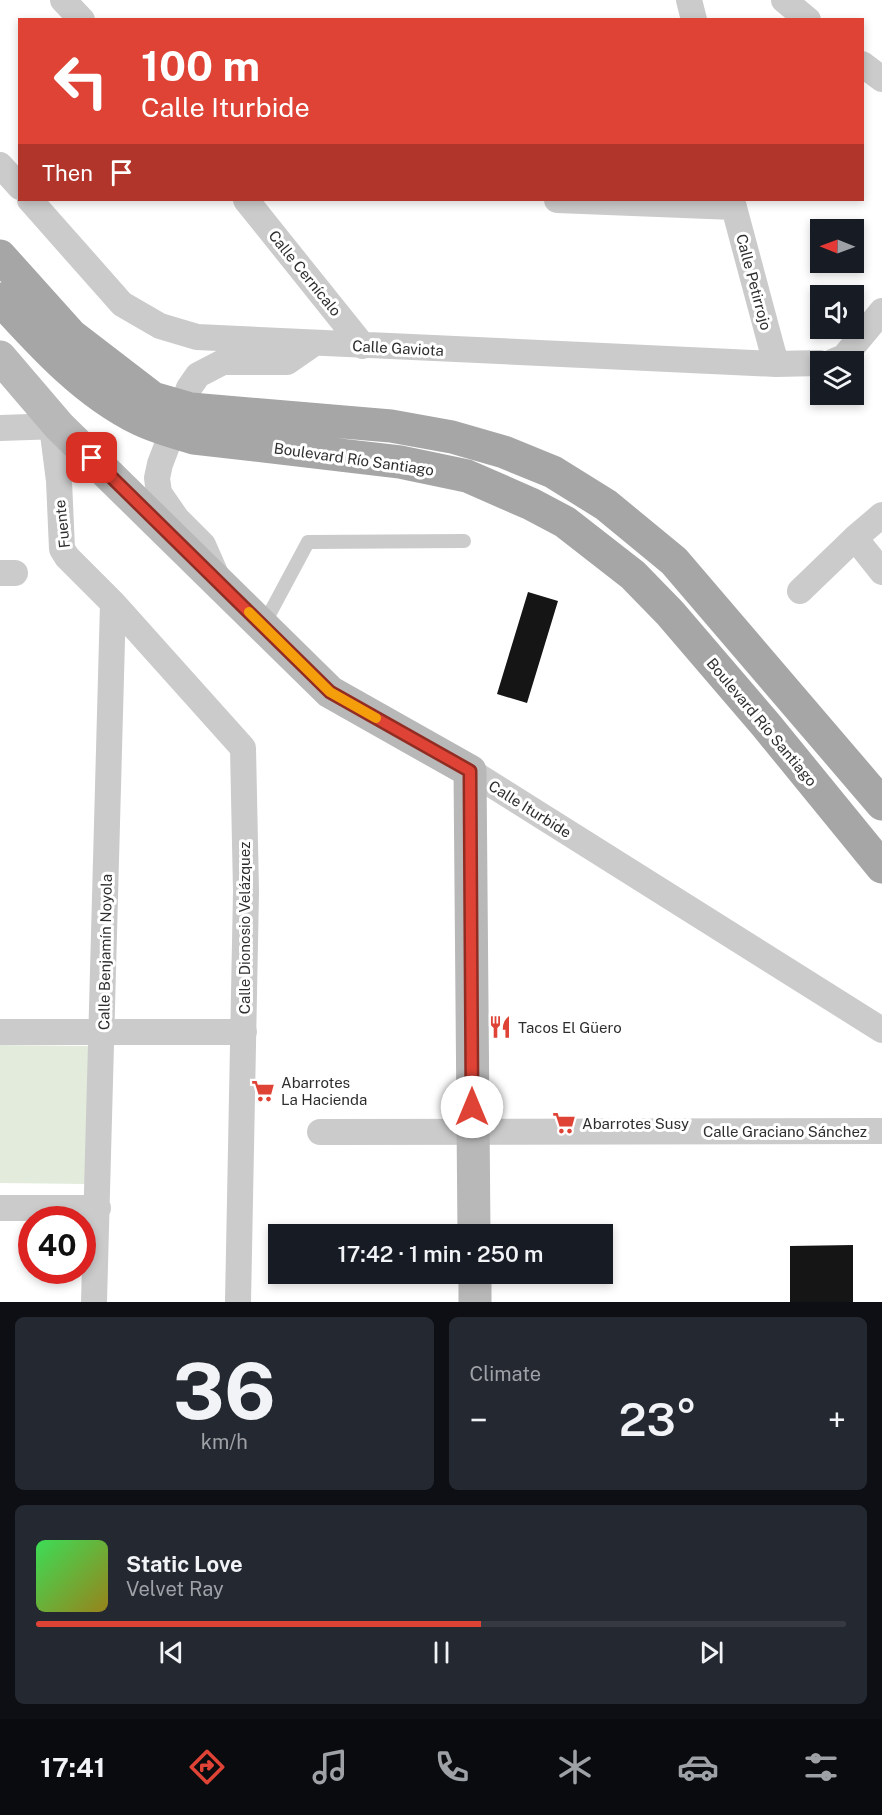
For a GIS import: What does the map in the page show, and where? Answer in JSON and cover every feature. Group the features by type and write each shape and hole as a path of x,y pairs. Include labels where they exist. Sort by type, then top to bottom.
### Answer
{"main road":[{"path":"0,256 71,335 153,398 191,409 392,426 452,437 504,452 553,472 606,505 674,561 882,804"},
{"name":"Boulevard Río Santiago","path":"0,299 43,347 107,400 140,420 165,430 194,438 400,462 467,476 531,504 565,522 633,575 670,613 882,867"}],"street":[{"path":"63,0 80,18"},
{"path":"689,0 694,18"},
{"path":"784,0 806,18"},
{"path":"864,65 882,79"},
{"path":"0,165 18,185"},
{"name":"Calle Gaviota","path":"31,201 122,304 160,326 197,338 776,364 810,363"},
{"name":"Calle Cernícalo","path":"247,201 363,346"},
{"path":"616,201 733,203"},
{"name":"Calle Petirrojo","path":"733,203 776,364"},
{"path":"849,351 882,311"},
{"path":"221,584 204,544 177,519 159,493 157,478 160,464 189,388 198,375 223,362 287,362 313,344"},
{"name":"Calle Iturbide","path":"0,357 56,426 330,692 470,771 882,1030"},
{"path":"0,428 56,426"},
{"name":"Fuente","path":"56,426 62,549 67,557 113,603"},
{"path":"800,591 882,514"},
{"path":"855,538 882,572"},
{"name":"Calle Benjamín Noyola","path":"94,1302 113,603"},
{"name":"Calle Dionosio Velázquez","path":"113,603 243,748 246,891 238,1302"},
{"path":"470,771 474,1224"},
{"path":"0,1032 244,1032"},
{"name":"Calle Graciano Sánchez","path":"320,1132 882,1131"},
{"path":"0,1208 98,1208"},
{"path":"475,1284 475,1302"}],"lane":[{"path":"263,626 308,542 464,541"}],"green space":[{"path":"0,1045 90,1046 89,1184 0,1183"}],"building":[{"path":"528,592 558,601 527,703 497,694"},
{"path":"853,1245 853,1302 790,1302 790,1246"}],"slow traffic":[{"path":"249,612 330,692 376,718"}],"place":[{"name":"Tacos El Güero","path":"500,1027"},
{"name":"Abarrotes La Hacienda","path":"263,1091"},
{"name":"Abarrotes Susy","path":"564,1123"}],"route":[{"path":"92,458 330,692 470,771 472,1107"}]}
